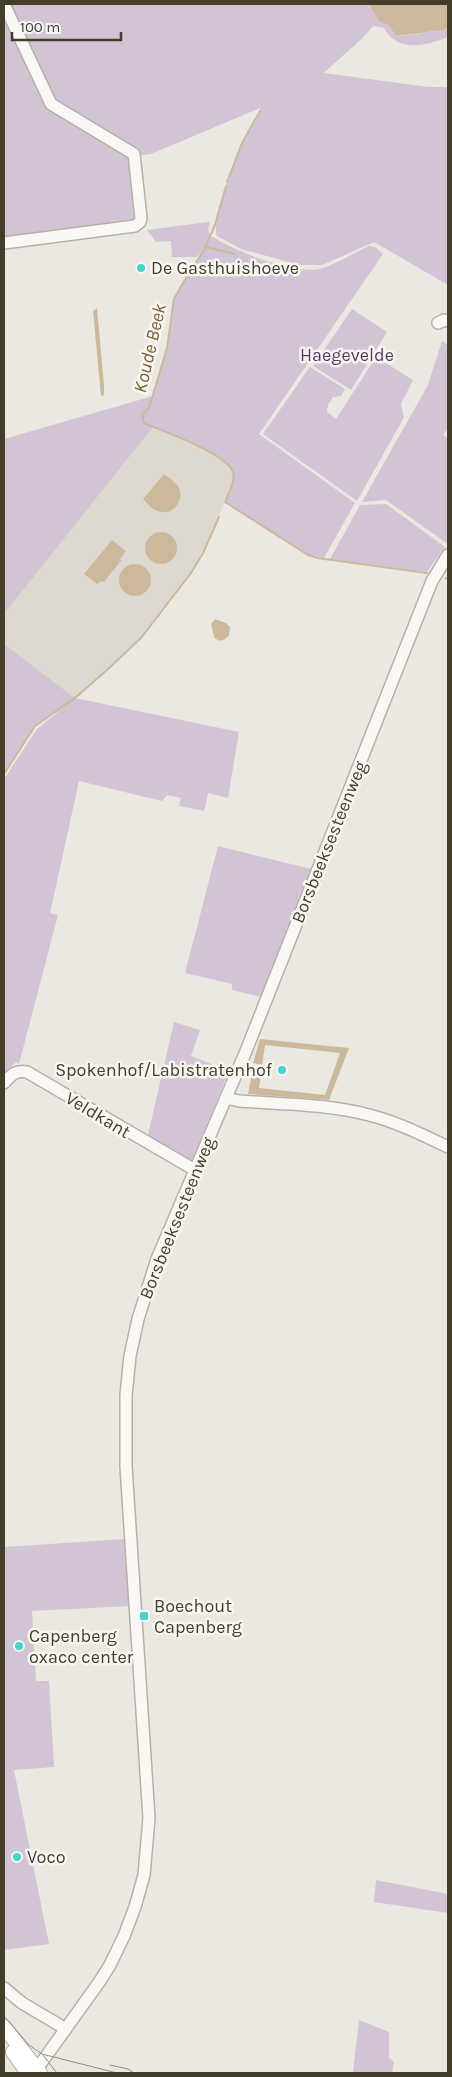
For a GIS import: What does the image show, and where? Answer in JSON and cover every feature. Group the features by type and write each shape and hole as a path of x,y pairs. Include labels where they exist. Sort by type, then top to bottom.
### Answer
{"main road":[{"path":"4,2027 35,2072"},
{"path":"4,2040 35,2072"}],"street":[{"path":"4,4 51,104 134,154 141,218 138,224 4,243"},
{"name":"Borsbeeksesteenweg","path":"35,2072 110,1965 135,1907 144,1875 149,1818 126,1466 126,1395 130,1356 147,1286 269,994 432,581 448,555"},
{"name":"Veldkant","path":"4,1083 14,1073 27,1072 195,1170"},
{"path":"226,1098 239,1101 327,1107 370,1115 397,1124 448,1147"},
{"path":"4,1988 22,2003 66,2028"}],"shaded area":[{"path":"369,4 448,4 448,27 443,30 396,36 388,25 379,21"},
{"path":"97,308 104,385 104,395 101,396 93,311"},
{"path":"153,427 213,453 233,471 234,479 212,532 191,573 141,638 75,698 4,644 4,614"},
{"path":"164,474 176,484 180,493 179,503 168,512 153,509 143,499"},
{"path":"161,532 167,533 172,537 176,542 176,554 172,559 167,563 161,564 155,563 150,559 146,554 145,548 146,542 150,537 155,533"},
{"path":"112,540 126,551 118,562 123,558 104,582 102,581 97,584 84,574"},
{"path":"135,564 141,565 146,569 150,574 150,586 146,591 141,595 135,596 129,595 124,591 120,586 119,580 120,574 124,569 129,565"},
{"path":"215,619 226,623 230,627 229,635 224,640 220,641 214,637 211,624"},
{"path":"260,1039 349,1048 329,1100 248,1094 253,1067 262,1069 259,1088 325,1095 340,1053 265,1045 262,1065 253,1063"}],"green space":[{"path":"4,4 369,4 379,20 388,25 394,34 400,36 443,30 448,27 448,37 431,43 413,45 397,41 384,28 373,26 356,45 324,73 428,87 448,87 448,285 374,242 322,265 300,265 241,249 217,236 217,218 230,175 243,142 258,117 260,108 151,154 132,156 137,216 133,222 4,240"},
{"path":"210,222 208,230 210,235 203,250 197,257 172,257 171,241 156,242 147,230"},
{"path":"210,237 250,255 280,265 308,270 320,269 369,246 375,247 383,254 259,434 355,503 324,558 308,555 225,502 233,484 234,476 229,465 221,458 198,445 153,427 4,614 4,439 153,396 167,348 174,299"},
{"name":"Haegevelde","path":"352,309 387,332 351,390 313,366"},
{"path":"442,341 448,345 448,428 443,435 448,438 448,544 386,500 362,502 428,385"},
{"path":"376,357 413,380 401,404 404,417 357,501 263,434 310,367 345,389 341,396 333,397 328,405 327,412 336,419"},
{"path":"386,504 445,547 427,572 330,559 360,505"},
{"path":"4,644 75,698 239,732 228,798 208,793 204,811 179,806 181,798 167,795 162,801 79,781 50,913 58,915 19,1064 16,1062 4,1075 4,779 37,729 64,707 35,726 4,774"},
{"path":"218,846 311,869 261,997 232,990 232,984 185,973"},
{"path":"174,1022 200,1030 191,1056 229,1071 192,1161 187,1162 147,1139"},
{"name":"Capenberg oxaco center","path":"125,1539 130,1606 32,1611 36,1681 49,1681 54,1767 14,1770 49,1944 4,1950 4,1547"},
{"path":"376,1880 448,1894 448,1913 374,1902"},
{"path":"359,2020 389,2032 389,2058 394,2062 392,2073 353,2073"}],"waterway":[{"name":"Koude Beek","path":"227,182 242,143 260,111"},
{"name":"Koude Beek","path":"226,186 215,225 204,250 174,299 167,348 149,408 142,415 144,423 192,443 227,463 232,470 234,478 226,500"},
{"path":"206,247 235,254"},
{"path":"225,502 308,555 317,558 427,573"},
{"name":"Koude Beek","path":"4,774 35,726 75,698 141,638 191,573 203,553 219,517"}],"tram line":[{"path":"4,2016 29,2045 42,2054 117,2073"},
{"path":"43,2055 57,2073"},
{"path":"110,2065 128,2069 134,2073"}],"place":[{"name":"De Gasthuishoeve","path":"141,268"},
{"name":"Spokenhof/Labistratenhof","path":"282,1070"},
{"name":"Boechout Capenberg","path":"144,1616"},
{"name":"Capenberg oxaco center","path":"19,1646"},
{"name":"Voco","path":"17,1857"}]}
